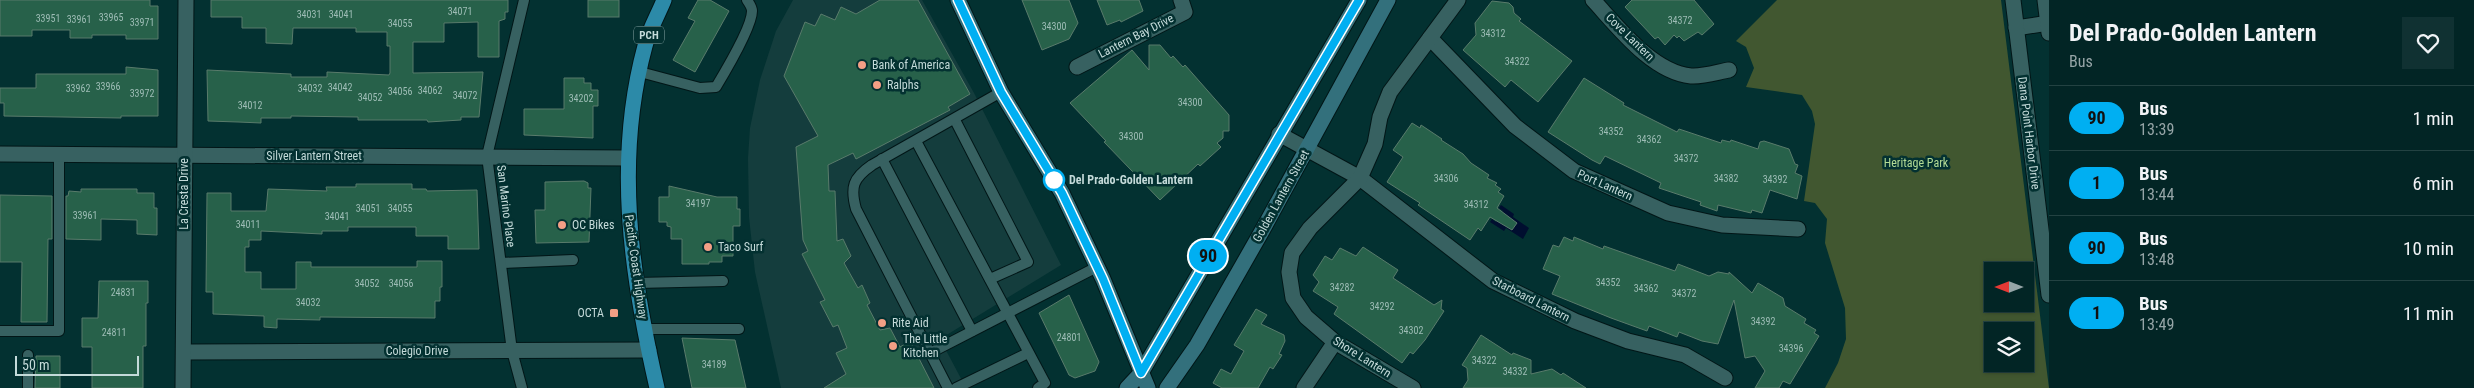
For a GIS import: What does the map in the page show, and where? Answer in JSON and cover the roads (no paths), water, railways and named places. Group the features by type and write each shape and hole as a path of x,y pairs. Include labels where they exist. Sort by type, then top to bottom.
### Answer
{"highway":[{"name":"Pacific Coast Highway","path":"658,388 645,329 628,222 628,158 629,129 645,45 664,0"}],"main road":[{"path":"958,0 1001,92 1062,193 1098,267 1141,381 1148,388"},
{"path":"1127,388 1141,381 1279,134 1359,0"},
{"name":"Golden Lantern Street","path":"1167,388 1197,345 1308,148 1388,0"}],"street":[{"name":"La Cresta Drive","path":"184,388 186,0"},
{"name":"Lantern Bay Drive","path":"1077,67 1185,12 1181,0"},
{"path":"1360,178 1375,144 1380,117 1390,92 1458,0"},
{"name":"Cove Lantern","path":"1593,0 1624,34 1660,66 1692,76 1729,70"},
{"name":"Dana Point Harbor Drive","path":"2013,0 2049,295"},
{"path":"2016,28 2049,26 2045,0"},
{"name":"Port Lantern","path":"1430,38 1515,126 1574,171 1668,213 1722,225 1798,229"},
{"name":"Starboard Lantern","path":"1279,134 1308,148 1360,178 1493,281 1575,321 1628,341 1685,355 1726,378"},
{"name":"Silver Lantern Street","path":"0,154 628,158"},
{"name":"Shore Lantern","path":"1360,178 1310,228 1292,253 1289,272 1294,298 1306,317 1335,342 1413,388"},
{"path":"1304,388 1335,342"},
{"name":"Colegio Drive","path":"185,352 649,350"}],"lane":[{"name":"San Marino Place","path":"522,388 512,351 486,156 524,0"},
{"path":"640,72 700,88 716,87 729,65 750,20 752,9 747,0"},
{"path":"948,388 856,209 853,198 854,186 859,174 882,159 955,120 1001,92"},
{"path":"955,120 1028,262 990,279"},
{"path":"916,141 1045,384 1038,388"},
{"path":"0,331 60,331 59,155"},
{"path":"882,159 972,331"},
{"path":"500,263 573,260"},
{"path":"930,353 1098,267"},
{"path":"637,283 723,281"},
{"path":"645,329 739,330"},
{"path":"956,388 1028,353"},
{"path":"28,355 28,388"}],"place":[{"name":"Bank of America","path":"862,65"},
{"name":"Ralphs","path":"877,85"},
{"name":"Del Prado-Golden Lantern","path":"1054,180"},
{"name":"OC Bikes","path":"562,225"},
{"name":"Taco Surf","path":"708,247"},
{"name":"OCTA","path":"614,313"},
{"name":"Rite Aid","path":"882,323"},
{"name":"The Little Kitchen","path":"893,346"}],"park label":[{"name":"Heritage Park","path":"1916,163"}]}
